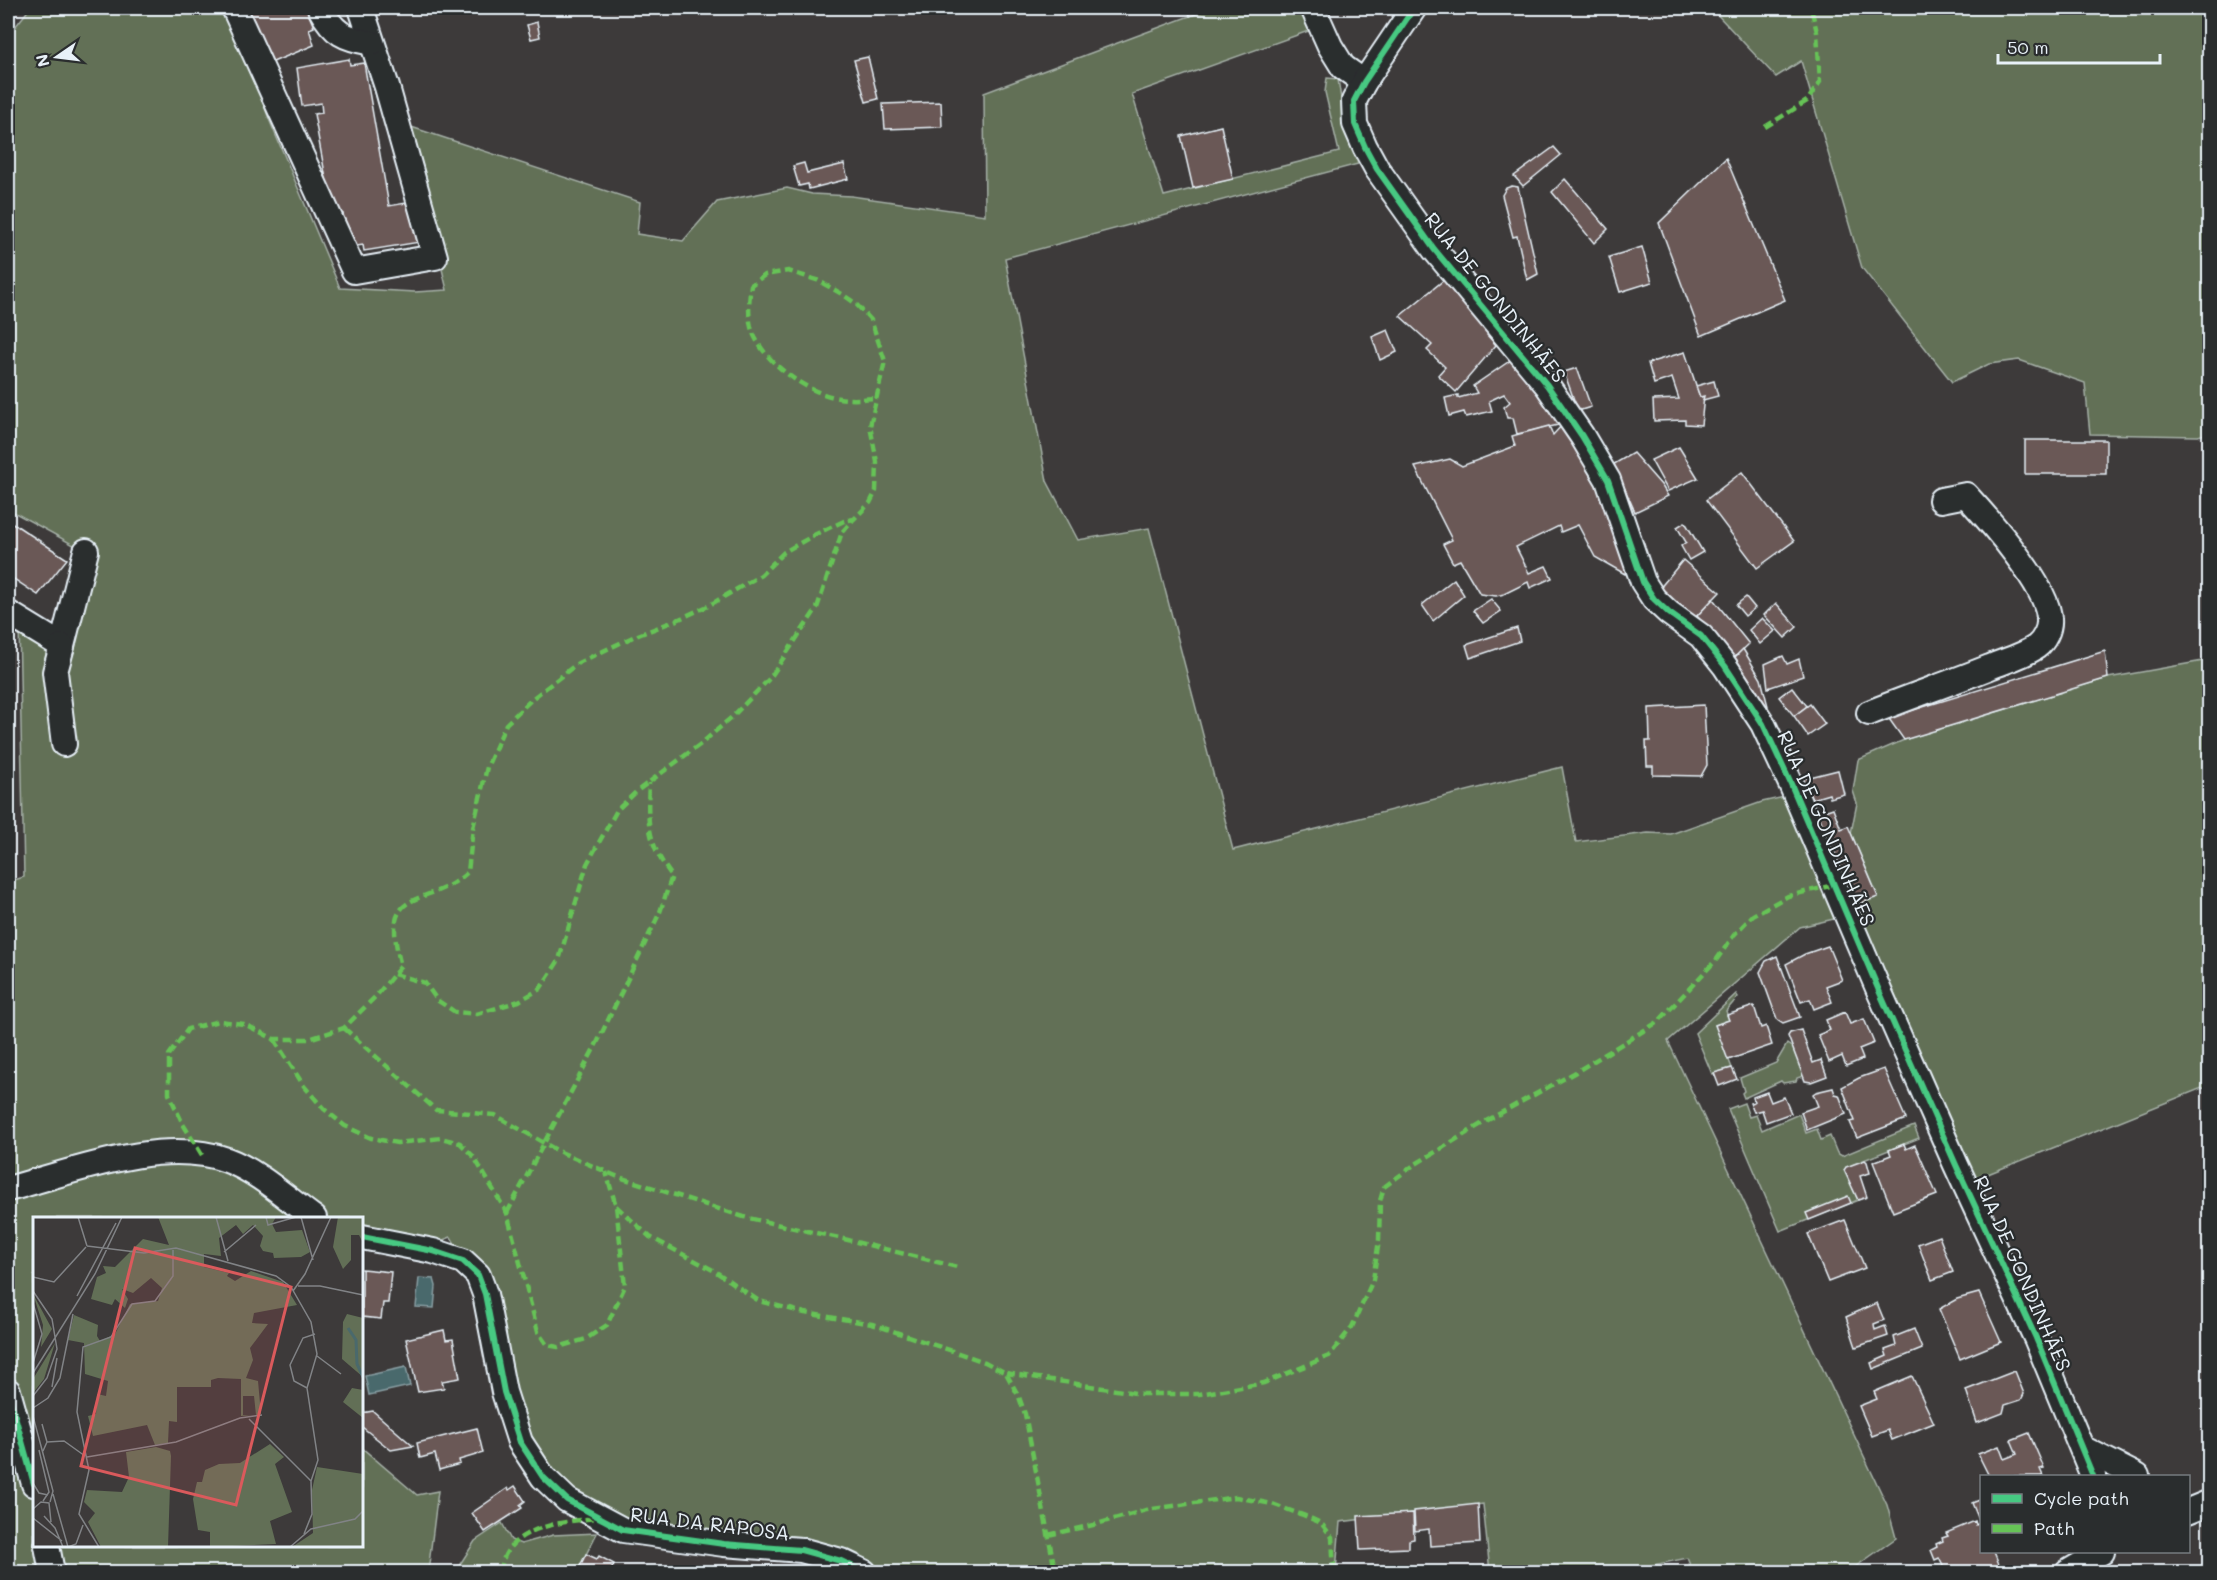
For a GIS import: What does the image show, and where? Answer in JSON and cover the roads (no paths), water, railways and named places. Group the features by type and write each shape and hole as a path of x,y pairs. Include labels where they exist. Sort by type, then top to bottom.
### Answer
{"street":[{"path":"234,8 354,271 435,257 361,8"},
{"path":"320,8 330,25 339,33 350,39 372,43"},
{"path":"1313,8 1330,46 1343,67 1364,82"},
{"name":"RUA DE GONDINHÃES","path":"1414,8 1364,82 1354,101 1355,124 1377,169 1434,249 1540,377 1581,436 1608,480 1643,582 1654,599 1701,636 1725,666 1762,724 1791,784 1956,1165 2036,1338 2093,1475"},
{"path":"1869,712 1973,674 2036,647 2044,639 2048,628 2049,618 2039,591 2019,558 1994,526 1966,495 1941,500"},
{"path":"64,744 55,672 86,551"},
{"path":"8,613 62,646"},
{"path":"8,1189 133,1156 183,1152 213,1156 242,1167 313,1217"},
{"name":"RUA DA RAPOSA","path":"363,1237 433,1251 463,1261 478,1275 487,1305 504,1392 520,1442 543,1477 567,1500 623,1530 724,1544 801,1550 841,1561 864,1572"},
{"path":"8,1391 33,1480"},
{"path":"2082,1448 2135,1475"},
{"path":"47,1547 52,1572"},
{"path":"2068,1572 2099,1553"},
{"path":"2098,1572 2109,1553"}],"water":[{"path":"419,1278 434,1279 436,1286 434,1308 416,1307"},
{"path":"406,1367 410,1386 369,1395 365,1376"}]}
